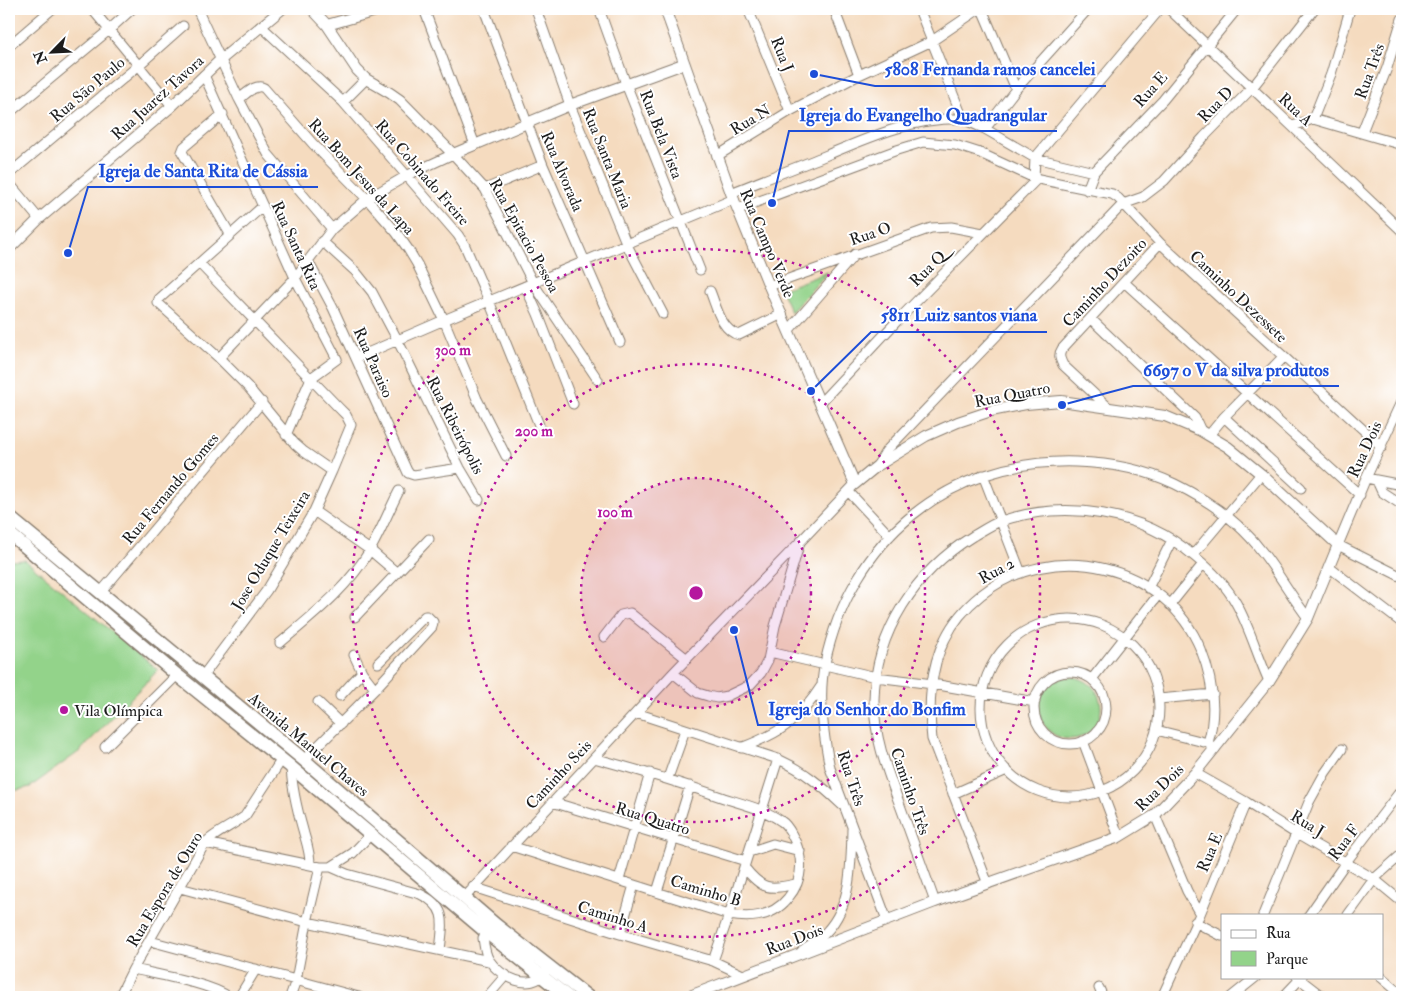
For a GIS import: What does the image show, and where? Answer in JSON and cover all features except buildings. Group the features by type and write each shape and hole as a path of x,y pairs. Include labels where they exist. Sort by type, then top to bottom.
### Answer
{"main road":[{"name":"Avenida Manuel Chaves","path":"9,517 202,677 469,892 491,928 542,977 568,997"},
{"name":"Avenida Manuel Chaves","path":"9,533 177,675 371,834 491,928 548,965 588,997"}],"street":[{"path":"9,46 52,9"},
{"path":"92,9 172,106"},
{"path":"9,113 132,9"},
{"path":"209,9 199,12 220,60 268,154 332,229"},
{"name":"Rua Juarez Tavora","path":"9,250 39,219 172,106 220,60 282,9"},
{"path":"312,9 327,25 357,70 366,79 343,102"},
{"path":"327,25 383,9"},
{"path":"424,9 475,145"},
{"name":"Rua Alvorada","path":"484,9 543,165 620,342"},
{"name":"Rua Santa Maria","path":"536,9 570,104 627,245 663,314"},
{"name":"Rua Bela Vista","path":"599,9 626,84 700,270"},
{"name":"Rua Campo Verde","path":"665,9 683,64 734,200 769,286 821,402 852,488"},
{"name":"Rua J","path":"748,9 790,112"},
{"path":"834,9 859,75"},
{"path":"919,9 963,119"},
{"path":"981,9 1016,89"},
{"name":"Rua N","path":"717,156 790,112 859,75 932,41 981,9"},
{"path":"985,129 1016,89 1088,9"},
{"path":"1036,178 1035,158 1160,9"},
{"name":"Rua A","path":"1169,9 1402,230"},
{"name":"Rua E","path":"1088,190 1094,172 1163,100 1237,9"},
{"name":"Rua D","path":"1123,204 1143,197 1164,181 1252,88 1314,9"},
{"path":"1313,119 1331,74 1349,13"},
{"name":"Rua Três","path":"1362,132 1387,68 1402,19"},
{"name":"Rua São Paulo","path":"9,174 183,26"},
{"name":"Rua Cobinado Freire","path":"261,26 343,102 458,235 489,301 539,425"},
{"path":"219,358 302,269 332,229 367,199 408,175 570,104 683,64"},
{"name":"Rua Santa Rita","path":"206,73 263,206 302,269 337,359 311,378"},
{"name":"Rua Epitacio Pessoa","path":"366,79 390,92 400,100 485,189 529,284 598,380"},
{"name":"Rua Bom Jesus da Lapa","path":"239,99 257,86 262,86 313,144 367,199 396,232 417,264 444,320 477,399 506,456"},
{"path":"223,114 184,147 182,152 230,234"},
{"path":"356,358 584,261 627,245 680,220 734,200 846,147 904,126 932,120 963,119 985,129 1035,158 1094,172"},
{"path":"1293,126 1313,119 1402,145"},
{"name":"Caminho Dezessete","path":"734,200 923,142 947,143 967,148 1036,178 1112,194 1160,243 1282,357 1382,446"},
{"path":"485,189 543,165"},
{"name":"Rua Q","path":"821,402 897,320 1036,178"},
{"path":"9,183 39,219"},
{"path":"877,466 886,451 1123,204"},
{"path":"263,206 159,299 158,303 219,358 262,402 286,435 303,452 332,470"},
{"name":"Rua O","path":"769,286 931,228 952,227 983,233"},
{"name":"Rua Ribeirópolis","path":"322,241 366,283 397,339 460,468 479,500"},
{"name":"Caminho Dezoito","path":"1108,407 1060,359 1062,349 1160,243"},
{"path":"789,330 855,254"},
{"path":"199,263 311,378 286,435"},
{"name":"Rua Paraiso","path":"302,269 333,308 407,471 412,475 460,468"},
{"path":"1124,282 1360,495"},
{"path":"529,284 538,314 573,404"},
{"path":"710,291 722,321 733,334 739,334 782,314"},
{"path":"1090,319 1195,418 1205,433 1247,395 1282,357"},
{"name":"Jose Oduque Teixeira","path":"202,677 267,590 314,511 350,430 351,425 346,415 311,378"},
{"name":"Rua Dois","path":"687,997 935,902 1119,837 1155,815 1195,773 1212,746 1269,681 1308,618 1366,478 1402,400"},
{"name":"Rua Quatro","path":"852,488 877,466 926,436 958,422 991,411 1026,404 1061,401 1164,416 1205,433 1261,474 1338,545"},
{"name":"Rua Fernando Gomes","path":"100,592 262,402"},
{"path":"1224,417 1301,488"},
{"name":"Rua Três","path":"888,920 828,762 822,685 824,665 830,640 852,586 868,561 906,520 953,488 983,475 1034,462 1092,462 1120,466 1148,473 1174,483 1199,497 1244,530 1263,552 1308,618"},
{"path":"1193,555 1261,474"},
{"path":"983,475 1021,573"},
{"path":"1366,478 1402,485"},
{"path":"1376,481 1382,492 1402,505"},
{"path":"852,488 890,536"},
{"name":"Caminho Seis","path":"469,892 673,673 852,488"},
{"path":"280,643 346,583 370,550 399,491"},
{"path":"314,511 370,550 397,573"},
{"name":"Caminho Três","path":"935,902 880,750 874,700 876,677 881,655 888,633 898,613 919,582 940,560 958,546 1000,522 1042,513 1087,512 1109,515 1152,529 1193,555 1223,584 1236,603 1247,625 1269,681"},
{"path":"355,617 429,539"},
{"path":"1148,588 1172,540"},
{"name":"Caminho Seis","path":"673,673 698,693 717,698 727,696 750,685 761,673 768,660 775,626 800,542"},
{"path":"1338,545 1402,577"},
{"path":"1170,606 1203,564"},
{"name":"Rua 2","path":"988,884 932,739 929,720 933,671 945,638 958,618 989,589 1021,573 1049,566 1082,565 1114,571 1158,594 1182,618 1206,661 1213,694 1212,746"},
{"path":"1330,568 1402,623"},
{"path":"1092,680 1158,594"},
{"path":"604,637 621,615 630,613 687,659"},
{"path":"304,760 375,689 432,627 433,620 429,616 424,616 378,663"},
{"path":"1057,619 1088,620 1107,627 1125,637 1139,652 1150,669 1156,684 1159,699 1156,730 1149,750 1137,767 1121,781 1103,791 1078,797 1052,795 1023,783 1007,770 994,754 986,735 982,715 982,694 988,674 1001,652 1020,634 1038,625 1057,619"},
{"path":"770,652 876,677 933,684 1035,702"},
{"path":"354,655 362,672 375,689"},
{"path":"340,696 362,672"},
{"path":"1073,672 1092,680 1104,696 1106,713 1104,721 1097,732 1084,741 1067,744 1048,736 1038,723 1035,710 1035,702 1041,687 1057,674 1073,672"},
{"path":"105,747 177,675"},
{"path":"741,748 776,732 794,721 809,705 822,685"},
{"path":"1159,699 1213,694"},
{"path":"318,702 341,724"},
{"path":"636,713 778,759 797,768 844,807"},
{"path":"668,778 685,730"},
{"path":"1156,730 1212,746"},
{"path":"1084,741 1119,837"},
{"path":"1263,914 1295,834 1313,795 1325,773 1342,749"},
{"name":"Caminho B","path":"511,846 729,915 755,917 771,911 785,902 796,884 801,871 802,861 800,851 788,827 781,821 761,811 668,778 594,758"},
{"path":"713,961 778,759"},
{"path":"286,763 297,808 315,866 296,980 290,997"},
{"name":"Rua Espora de Ouro","path":"119,997 205,843 216,833 245,816 286,763"},
{"path":"953,794 1007,770"},
{"path":"619,880 650,773"},
{"name":"Rua J","path":"1195,773 1246,802 1295,834 1374,878 1402,902"},
{"path":"657,892 690,786"},
{"name":"Rua F","path":"1310,914 1346,862 1402,789"},
{"name":"Rua Quatro","path":"552,802 746,860"},
{"name":"Rua E","path":"1162,997 1200,914 1246,802"},
{"name":"Rua E","path":"1155,815 1187,891 1200,914"},
{"path":"797,954 821,937 842,909 848,890 851,867 852,824"},
{"path":"331,867 353,853 371,834"},
{"path":"205,843 315,866 331,867 347,874 420,894 438,906 443,920 440,950"},
{"path":"746,860 773,844 800,851"},
{"path":"1349,914 1374,878 1402,854"},
{"path":"746,860 753,879 761,885 770,888 780,888 796,884"},
{"path":"620,934 634,885"},
{"path":"180,888 307,922 490,961"},
{"name":"Caminho A","path":"469,892 713,961 743,975"},
{"path":"1195,922 1221,935"},
{"path":"491,928 483,938 484,946 490,961 506,975 525,982 534,982 542,977 548,965"},
{"path":"150,941 358,997"},
{"path":"133,969 209,987 229,997"},
{"path":"239,997 256,969"},
{"path":"487,997 506,975"},
{"path":"1231,997 1255,978"},
{"path":"1283,997 1299,978 1323,997"},
{"path":"1383,978 1402,996"},
{"path":"1099,988 1103,997"}],"green space":[{"path":"828,272 791,312 781,290"},
{"name":"Vila Olímpica","path":"25,560 158,670 80,751 30,787 9,792 9,561"},
{"path":"1064,677 1076,677 1092,686 1099,696 1101,708 1099,720 1092,730 1076,739 1064,739 1053,734 1044,725 1039,714 1039,702 1044,691 1053,682"}],"place":[{"name":"5808 Fernanda ramos cancelei","path":"814,74"},
{"name":"Igreja do Evangelho Quadrangular","path":"772,203"},
{"name":"Igreja de Santa Rita de Cássia","path":"68,253"},
{"name":"5811 Luiz santos viana","path":"811,391"},
{"name":"6697 o V da silva produtos","path":"1062,405"},
{"name":"Igreja do Senhor do Bonfim","path":"734,630"},
{"name":"Vila Olímpica","path":"64,710"}]}
